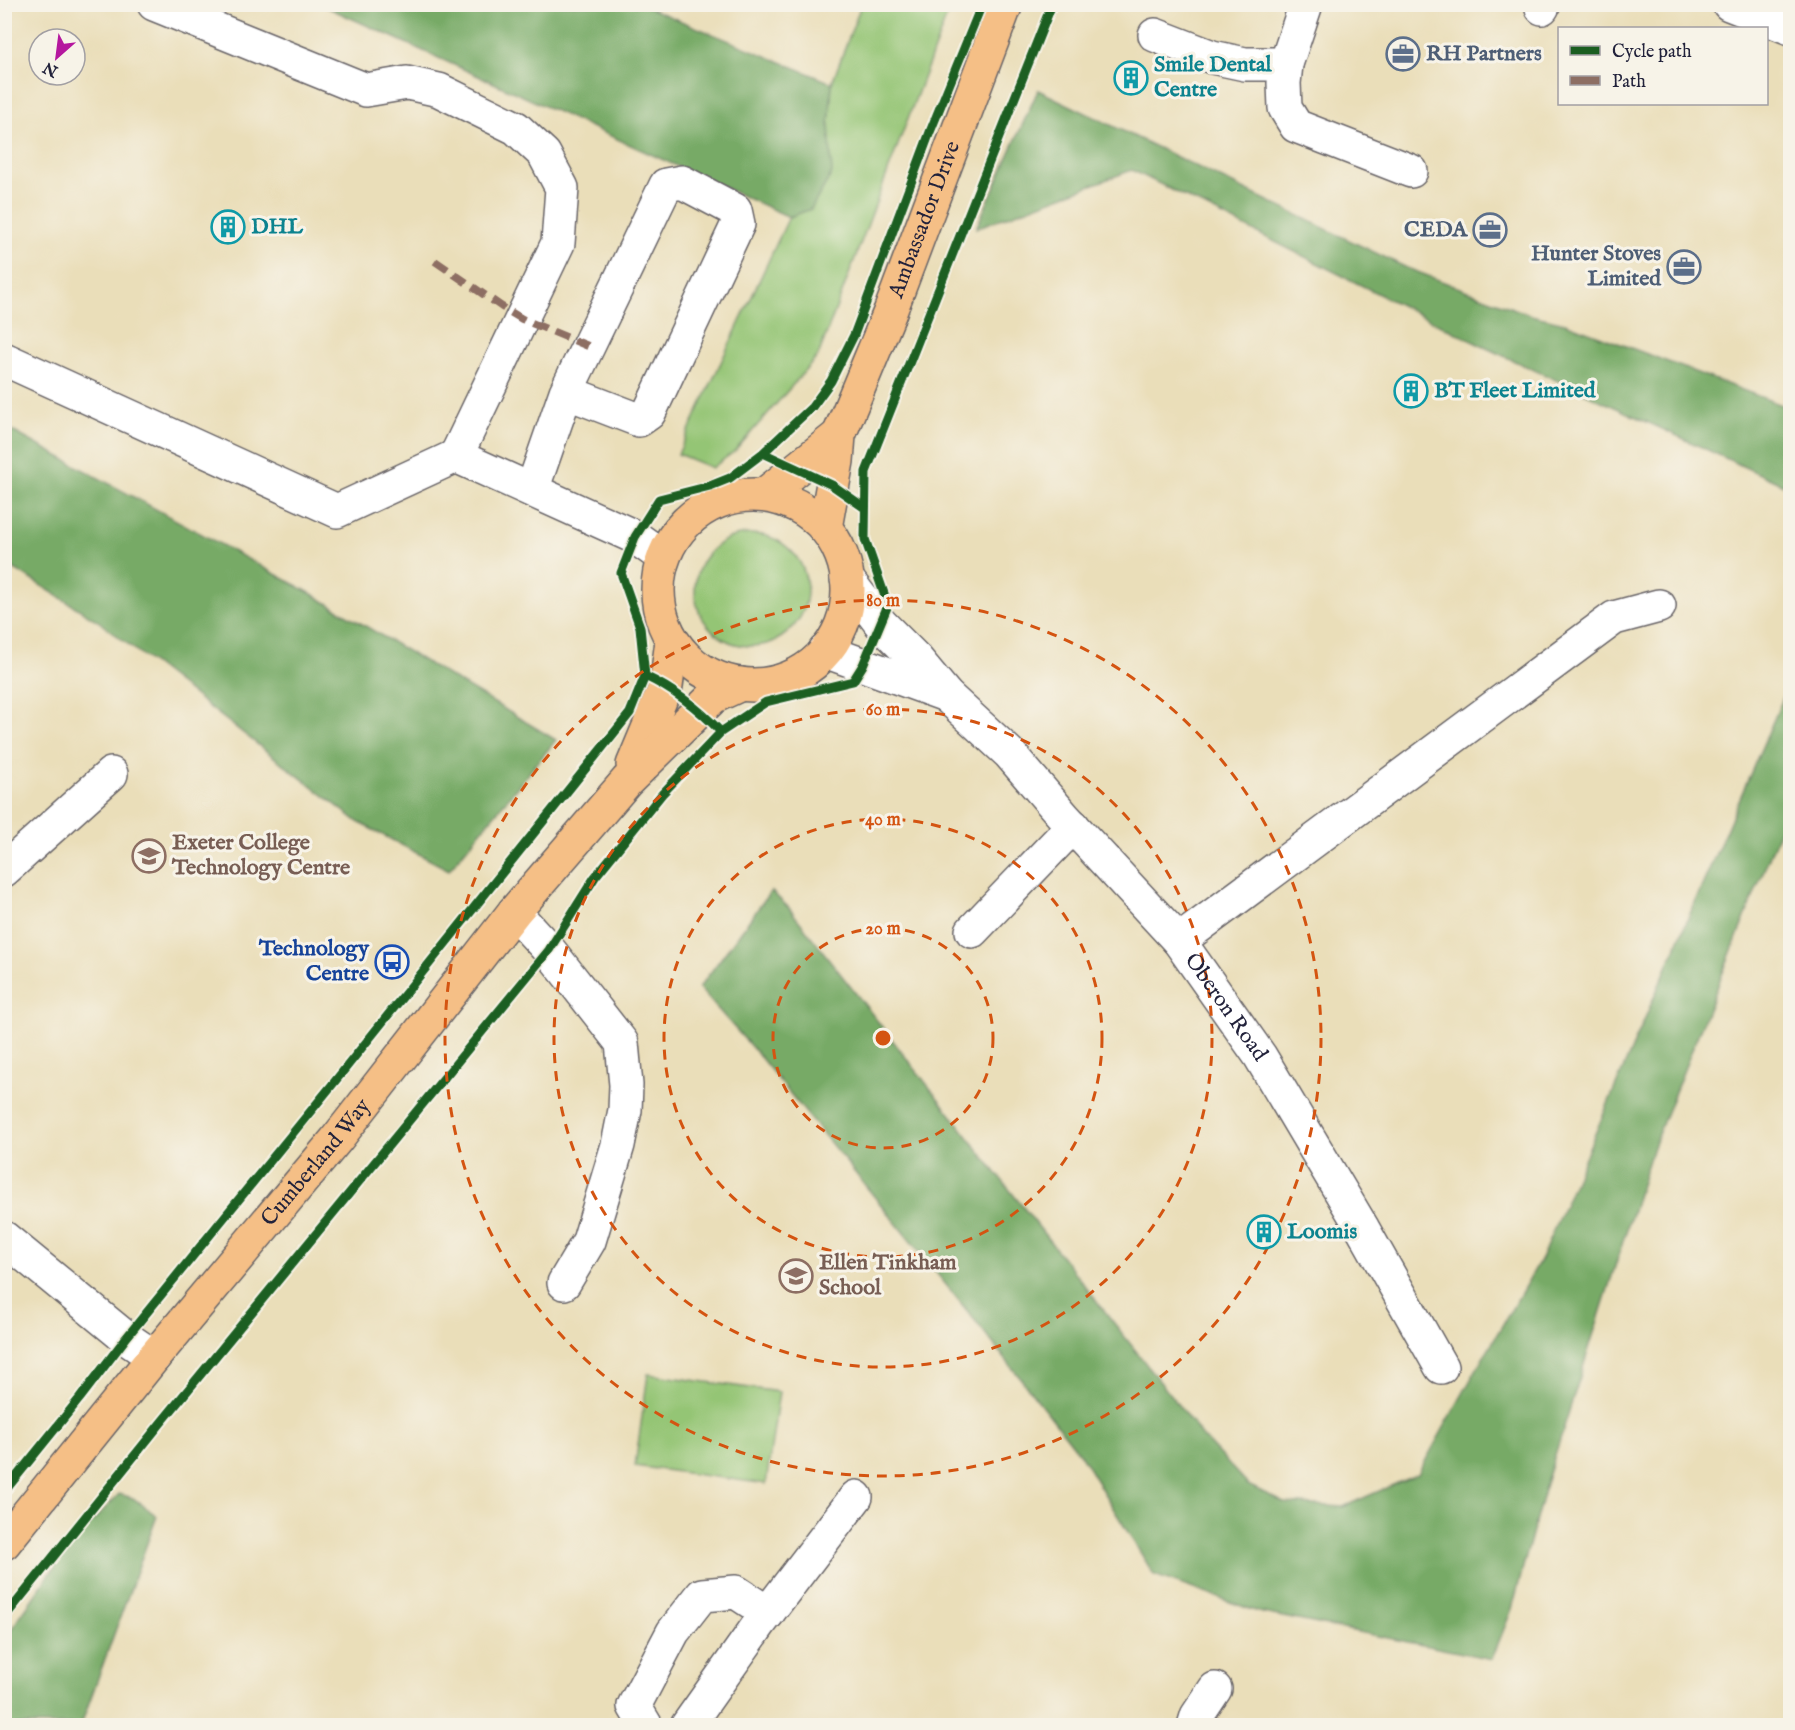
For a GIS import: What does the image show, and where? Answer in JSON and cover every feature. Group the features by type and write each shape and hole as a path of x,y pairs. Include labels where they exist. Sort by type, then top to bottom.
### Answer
{"main road":[{"name":"Ambassador Drive","path":"825,528 837,461 839,435 890,312 1006,4"},
{"name":"Ambassador Drive","path":"764,495 839,435"},
{"path":"764,495 807,512 825,528 836,543 844,561 847,605 839,630 825,651 811,665 793,676 774,682 741,684 714,677 689,661 672,641 660,609 658,588 663,556 687,521 709,506 735,496 764,495"},
{"name":"Cumberland Way","path":"627,781 666,686 672,641"},
{"name":"Cumberland Way","path":"4,1543 154,1357 336,1140 514,912 627,781 713,697 741,684"}],"street":[{"path":"4,359 337,511 456,456 558,243 562,188 544,154 516,128 439,90 407,83 366,90 154,4"},
{"path":"1306,4 1286,64 1285,108 1296,126 1411,171"},
{"path":"1730,4 1791,28"},
{"path":"1155,35 1212,57 1245,64 1286,64"},
{"path":"521,485 666,185 682,182 735,210 738,224 649,413 639,420 566,392"},
{"path":"456,456 635,537 663,556"},
{"name":"Oberon Road","path":"847,579 880,624 917,660 947,696 1009,753 1072,826 1179,941 1260,1056 1363,1229 1441,1367"},
{"path":"1179,941 1614,618 1659,606"},
{"name":"Oberon Road","path":"825,651 947,696"},
{"path":"4,870 111,774"},
{"path":"972,931 1072,826"},
{"path":"514,912 549,950 622,1042 626,1102 618,1145 589,1241 564,1283"},
{"path":"4,1238 126,1338 154,1357"},
{"path":"687,1725 856,1497"},
{"path":"646,1725 634,1706 673,1632 702,1595 736,1592 768,1613"},
{"path":"1194,1725 1197,1716 1215,1689"}],"green space":[{"path":"322,5 642,5 832,83 829,124 832,173 811,209 789,217"},
{"path":"861,5 951,5 818,356 735,451 712,468 678,454 789,217 811,209 829,124 832,83"},
{"path":"1038,90 1407,268 1531,315 1565,323 1790,408 1790,488 1482,346 1132,170 976,228"},
{"path":"5,427 312,594 556,740 449,870 358,822 98,621 5,563"},
{"path":"751,534 772,539 790,551 802,569 807,590 802,611 790,629 772,641 751,646 730,641 712,629 700,611 695,590 700,569 712,551 730,539"},
{"path":"1790,682 1790,805 1653,1147 1544,1490 1512,1609 1492,1659 1258,1612 1154,1575 1080,1454 851,1168 756,1052 699,988 771,891 789,908 1204,1438 1248,1485 1285,1503 1343,1507 1418,1474 1541,1259"},
{"path":"648,1374 779,1392 766,1484 635,1466"},
{"path":"119,1494 133,1498 157,1516 81,1725 5,1725 5,1638 72,1542"}],"marked path":[{"path":"435,261 522,319 588,346"}],"cycle path":[{"path":"4,1618 549,950 595,877 662,794 721,732 686,700 645,676 640,627 621,573 635,537 659,499 710,486 730,478 763,453 812,407 831,381 854,335 930,132 982,4"},
{"path":"721,732 766,702 853,681 863,665 888,605 865,539 866,472 1052,4"},
{"path":"763,453 832,485 865,508"},
{"path":"4,1492 630,713 645,676"}],"place":[{"name":"RH Partners","path":"1403,54"},
{"name":"Smile Dental Centre","path":"1131,78"},
{"name":"DHL","path":"228,227"},
{"name":"CEDA","path":"1490,230"},
{"name":"Hunter Stoves Limited","path":"1684,267"},
{"name":"BT Fleet Limited","path":"1411,391"},
{"name":"Exeter College Technology Centre","path":"149,856"},
{"name":"Technology Centre","path":"392,962"},
{"name":"Loomis","path":"1264,1232"},
{"name":"Ellen Tinkham School","path":"796,1276"}]}
